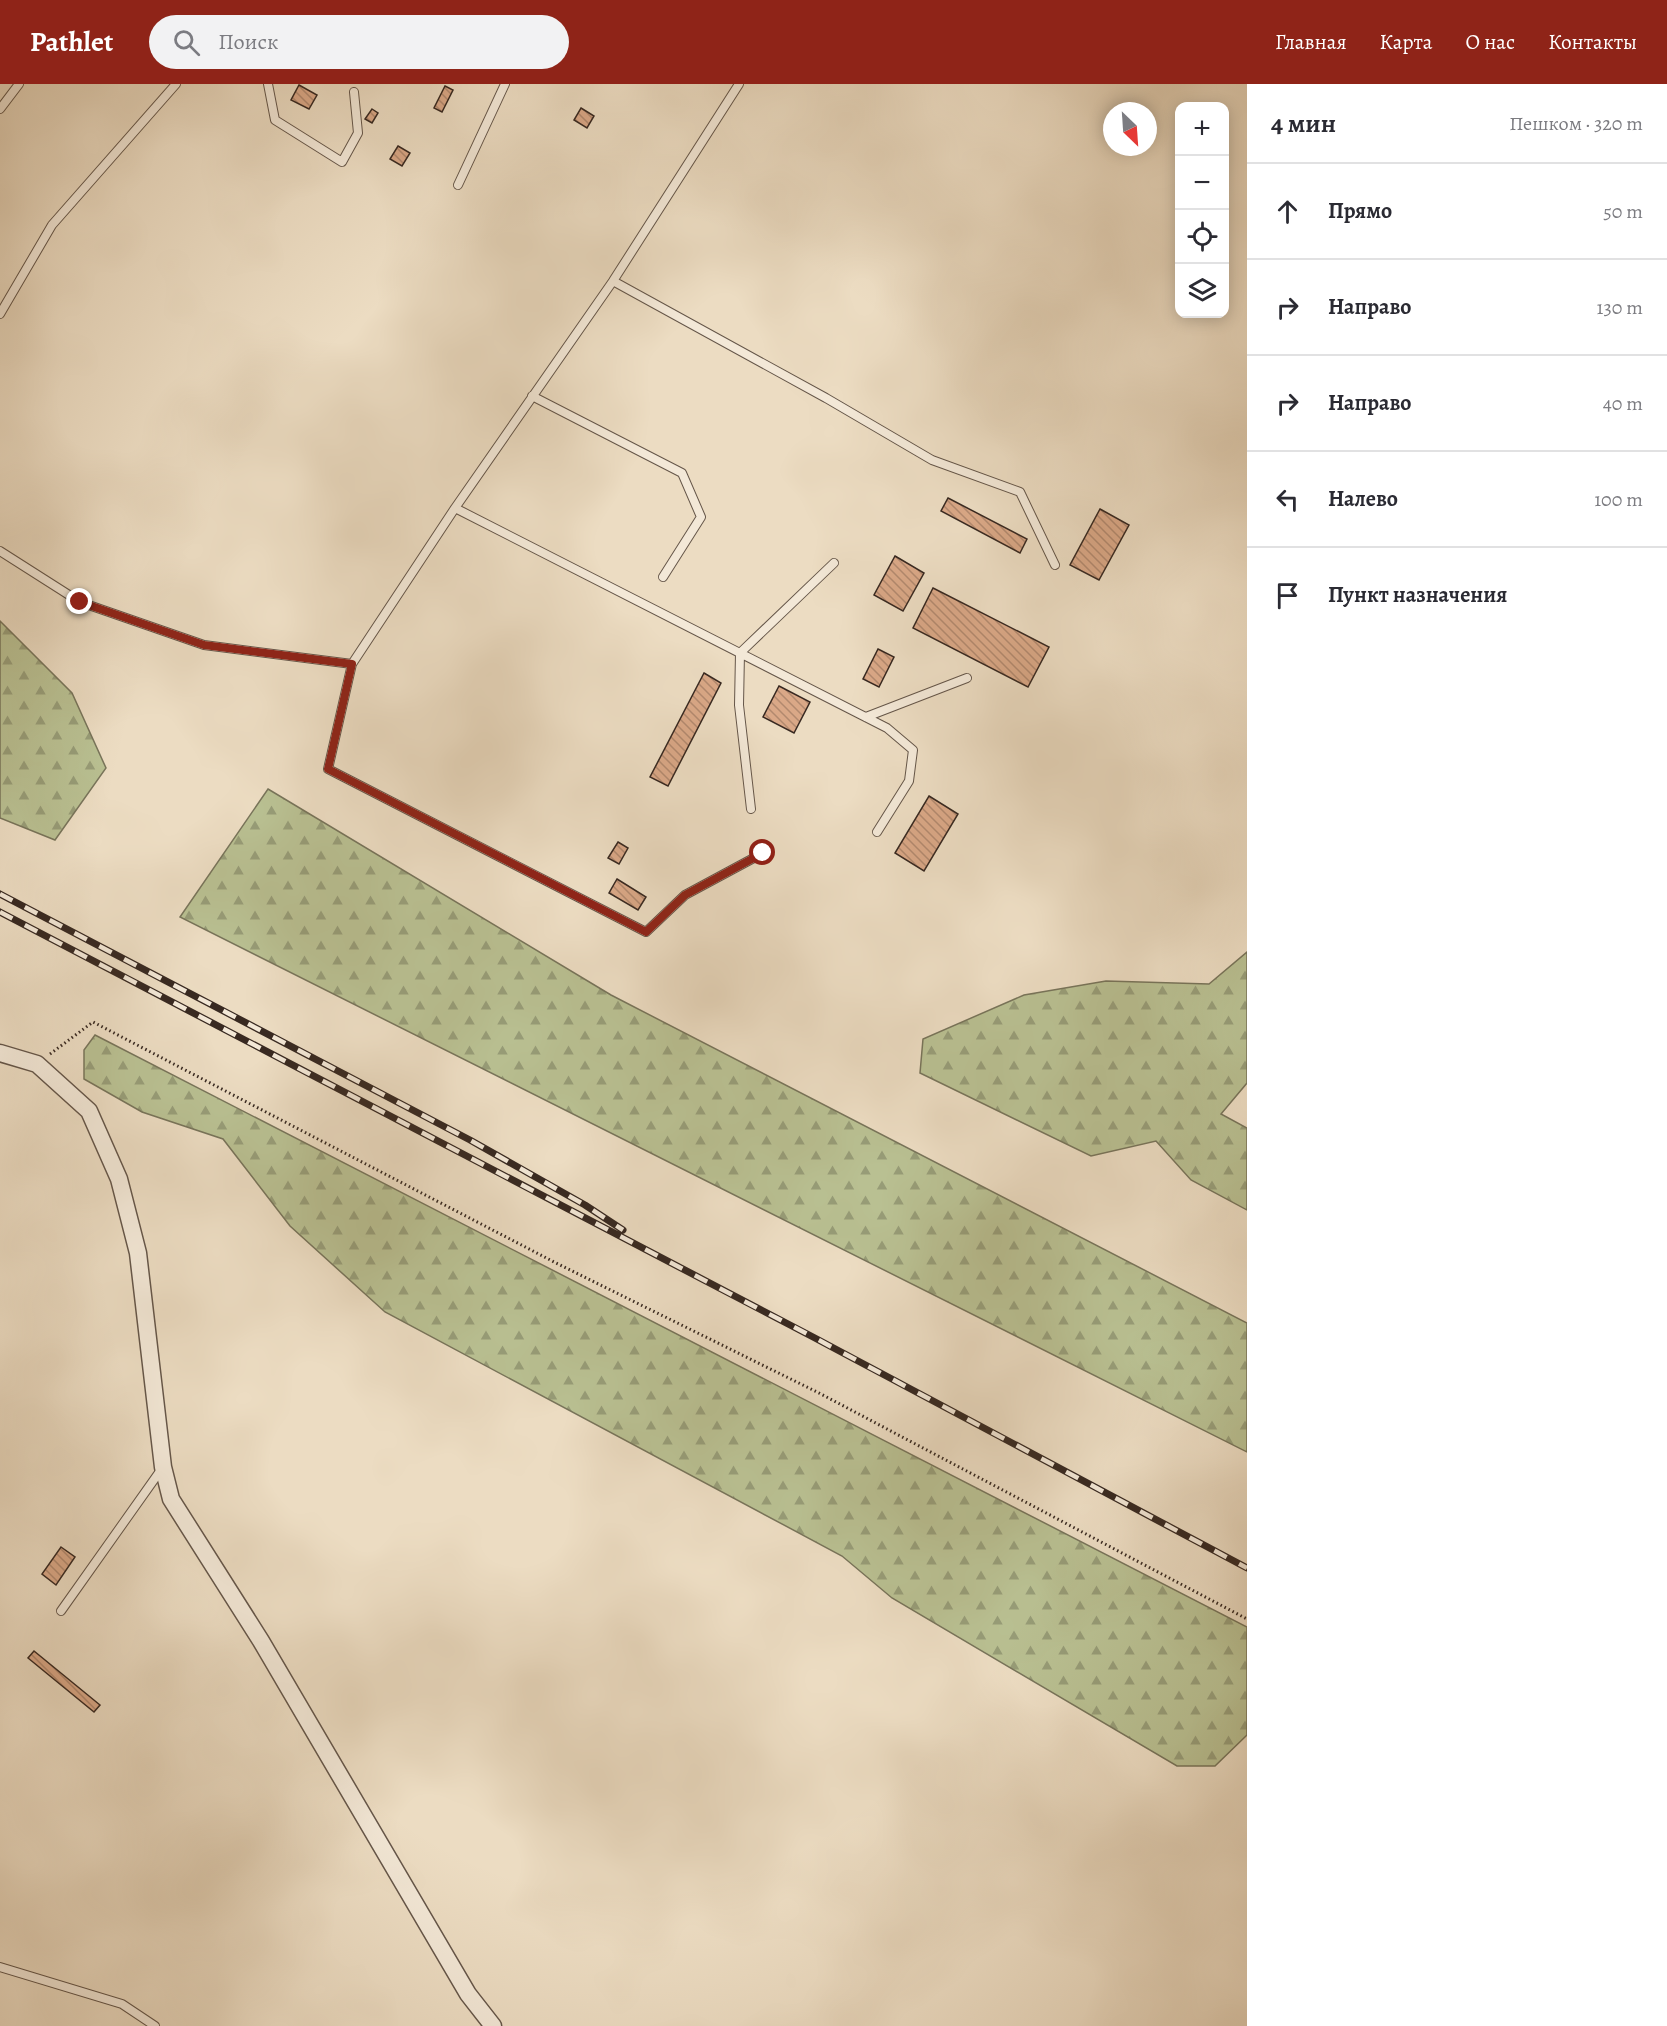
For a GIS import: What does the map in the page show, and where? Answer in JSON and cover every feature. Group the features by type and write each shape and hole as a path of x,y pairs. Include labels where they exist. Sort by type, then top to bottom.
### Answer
{"street":[{"path":"0,1053 37,1064 89,1111 119,1179 138,1253 163,1467 171,1499 261,1641 468,1994 493,2026"}],"lane":[{"path":"0,109 19,84"},
{"path":"0,314 52,225 176,84"},
{"path":"268,84 275,120 342,162 358,134 354,92"},
{"path":"458,185 505,84"},
{"path":"739,84 613,281 454,508 352,664 328,769 646,932 685,895 763,853"},
{"path":"613,281 826,398 932,460 1020,492 1055,565"},
{"path":"532,396 682,473 701,517 663,577"},
{"path":"454,508 887,728 913,750 909,781 877,832"},
{"path":"0,551 80,602 204,645 352,664"},
{"path":"751,809 739,705 740,653 834,563"},
{"path":"866,717 967,678"},
{"path":"61,1611 163,1467"},
{"path":"0,1967 122,2004 155,2026"}],"path":[{"path":"37,1064 93,1022 556,1263 817,1392 1247,1619"}],"green space":[{"path":"0,621 72,693 106,768 55,840 0,818"},
{"path":"268,789 611,995 1247,1323 1247,1452 180,917"},
{"path":"1247,952 1247,1083 1221,1114 1247,1128 1247,1210 1191,1180 1156,1141 1091,1156 920,1073 923,1039 1024,995 1106,981 1209,984"},
{"path":"95,1035 1247,1627 1247,1735 1215,1766 1177,1766 892,1598 842,1556 385,1312 290,1226 223,1139 142,1112 84,1079 84,1050"}],"building":[{"path":"299,85 317,95 309,109 291,100"},
{"path":"445,86 453,90 442,112 434,108"},
{"path":"581,108 594,116 587,128 574,120"},
{"path":"372,109 378,113 372,123 365,119"},
{"path":"398,146 410,153 402,166 390,159"},
{"path":"948,498 1027,539 1020,553 941,511"},
{"path":"1100,509 1129,525 1099,580 1070,565"},
{"path":"895,556 924,573 903,611 874,595"},
{"path":"933,588 1049,647 1028,687 913,628"},
{"path":"878,649 894,657 879,687 863,679"},
{"path":"704,673 721,683 668,786 650,777"},
{"path":"779,686 810,702 794,733 763,717"},
{"path":"929,796 958,814 924,871 895,853"},
{"path":"618,842 628,848 619,864 608,858"},
{"path":"617,879 646,897 638,910 609,893"},
{"path":"61,1547 75,1557 56,1585 42,1574"},
{"path":"34,1651 100,1705 94,1712 28,1658"}],"railway":[{"path":"0,894 470,1140 585,1205 623,1230"},
{"path":"0,912 813,1337 1247,1568"}],"route":[{"path":"80,602 204,645 352,664 328,769 646,932 685,895 763,853"}]}
